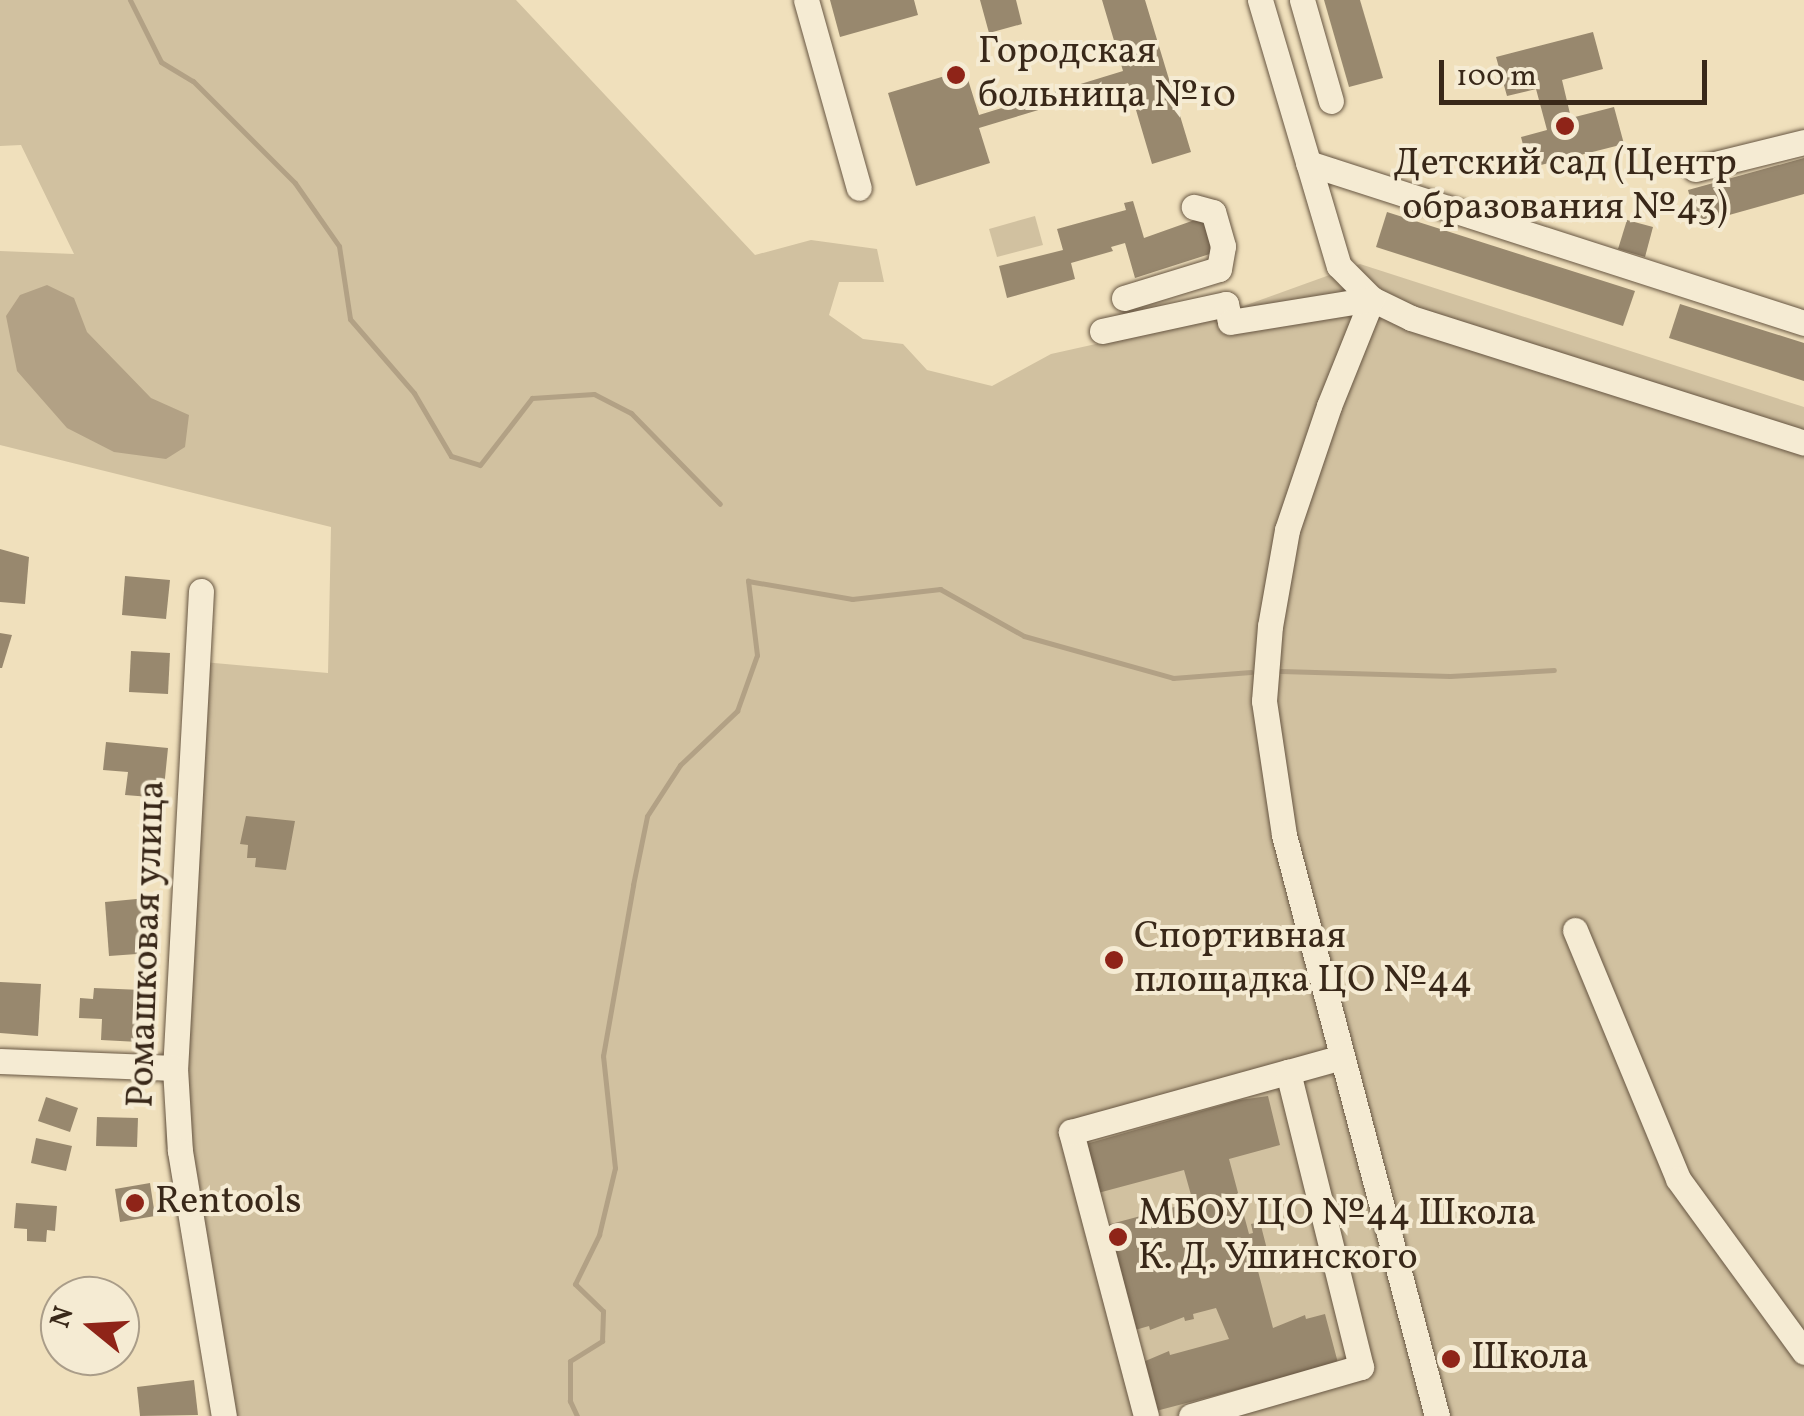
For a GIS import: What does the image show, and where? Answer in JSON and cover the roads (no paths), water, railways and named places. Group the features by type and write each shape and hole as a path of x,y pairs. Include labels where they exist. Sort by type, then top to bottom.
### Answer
{"street":[{"path":"806,0 859,188"},
{"path":"1332,101 1303,2 1263,8 1339,266 1372,298 1411,318 1804,442"},
{"path":"1696,169 1804,142"},
{"path":"1308,163 1804,324"},
{"path":"1194,207 1213,212 1224,246 1220,269 1230,322 1372,298"},
{"path":"1124,298 1220,269"},
{"path":"1372,298 1329,406 1288,530 1270,626 1264,701 1284,835 1430,1415"},
{"path":"1102,331 1226,304"},
{"name":"Ромашковая улица","path":"200,591 175,1068 180,1151 224,1416"},
{"path":"1575,930 1678,1179 1804,1352"},
{"path":"1146,1416 1071,1132 1342,1057"},
{"path":"0,1060 175,1068"},
{"path":"1190,1416 1361,1366 1288,1072"}],"waterway":[{"path":"130,0 161,62 193,81 295,183 339,246 350,319 414,393 451,456 480,465 532,398 594,394 631,413 720,504"},
{"path":"577,1416 570,1401 570,1361 602,1341 603,1311 575,1284 599,1235 615,1168 603,1056 647,816 680,765 737,711 757,655 748,581 852,599 940,589 1024,636 1173,678 1251,672"},
{"path":"1281,671 1450,676 1554,670"}],"place":[{"name":"Городская больница №10","path":"956,75"},
{"name":"Детский сад (Центр образования №43)","path":"1565,126"},
{"name":"Спортивная площадка ЦО №44","path":"1114,960"},
{"name":"Rentools","path":"135,1203"},
{"name":"МБОУ ЦО №44 Школа К. Д. Ушинского","path":"1118,1237"},
{"name":"Школа","path":"1451,1359"}]}
